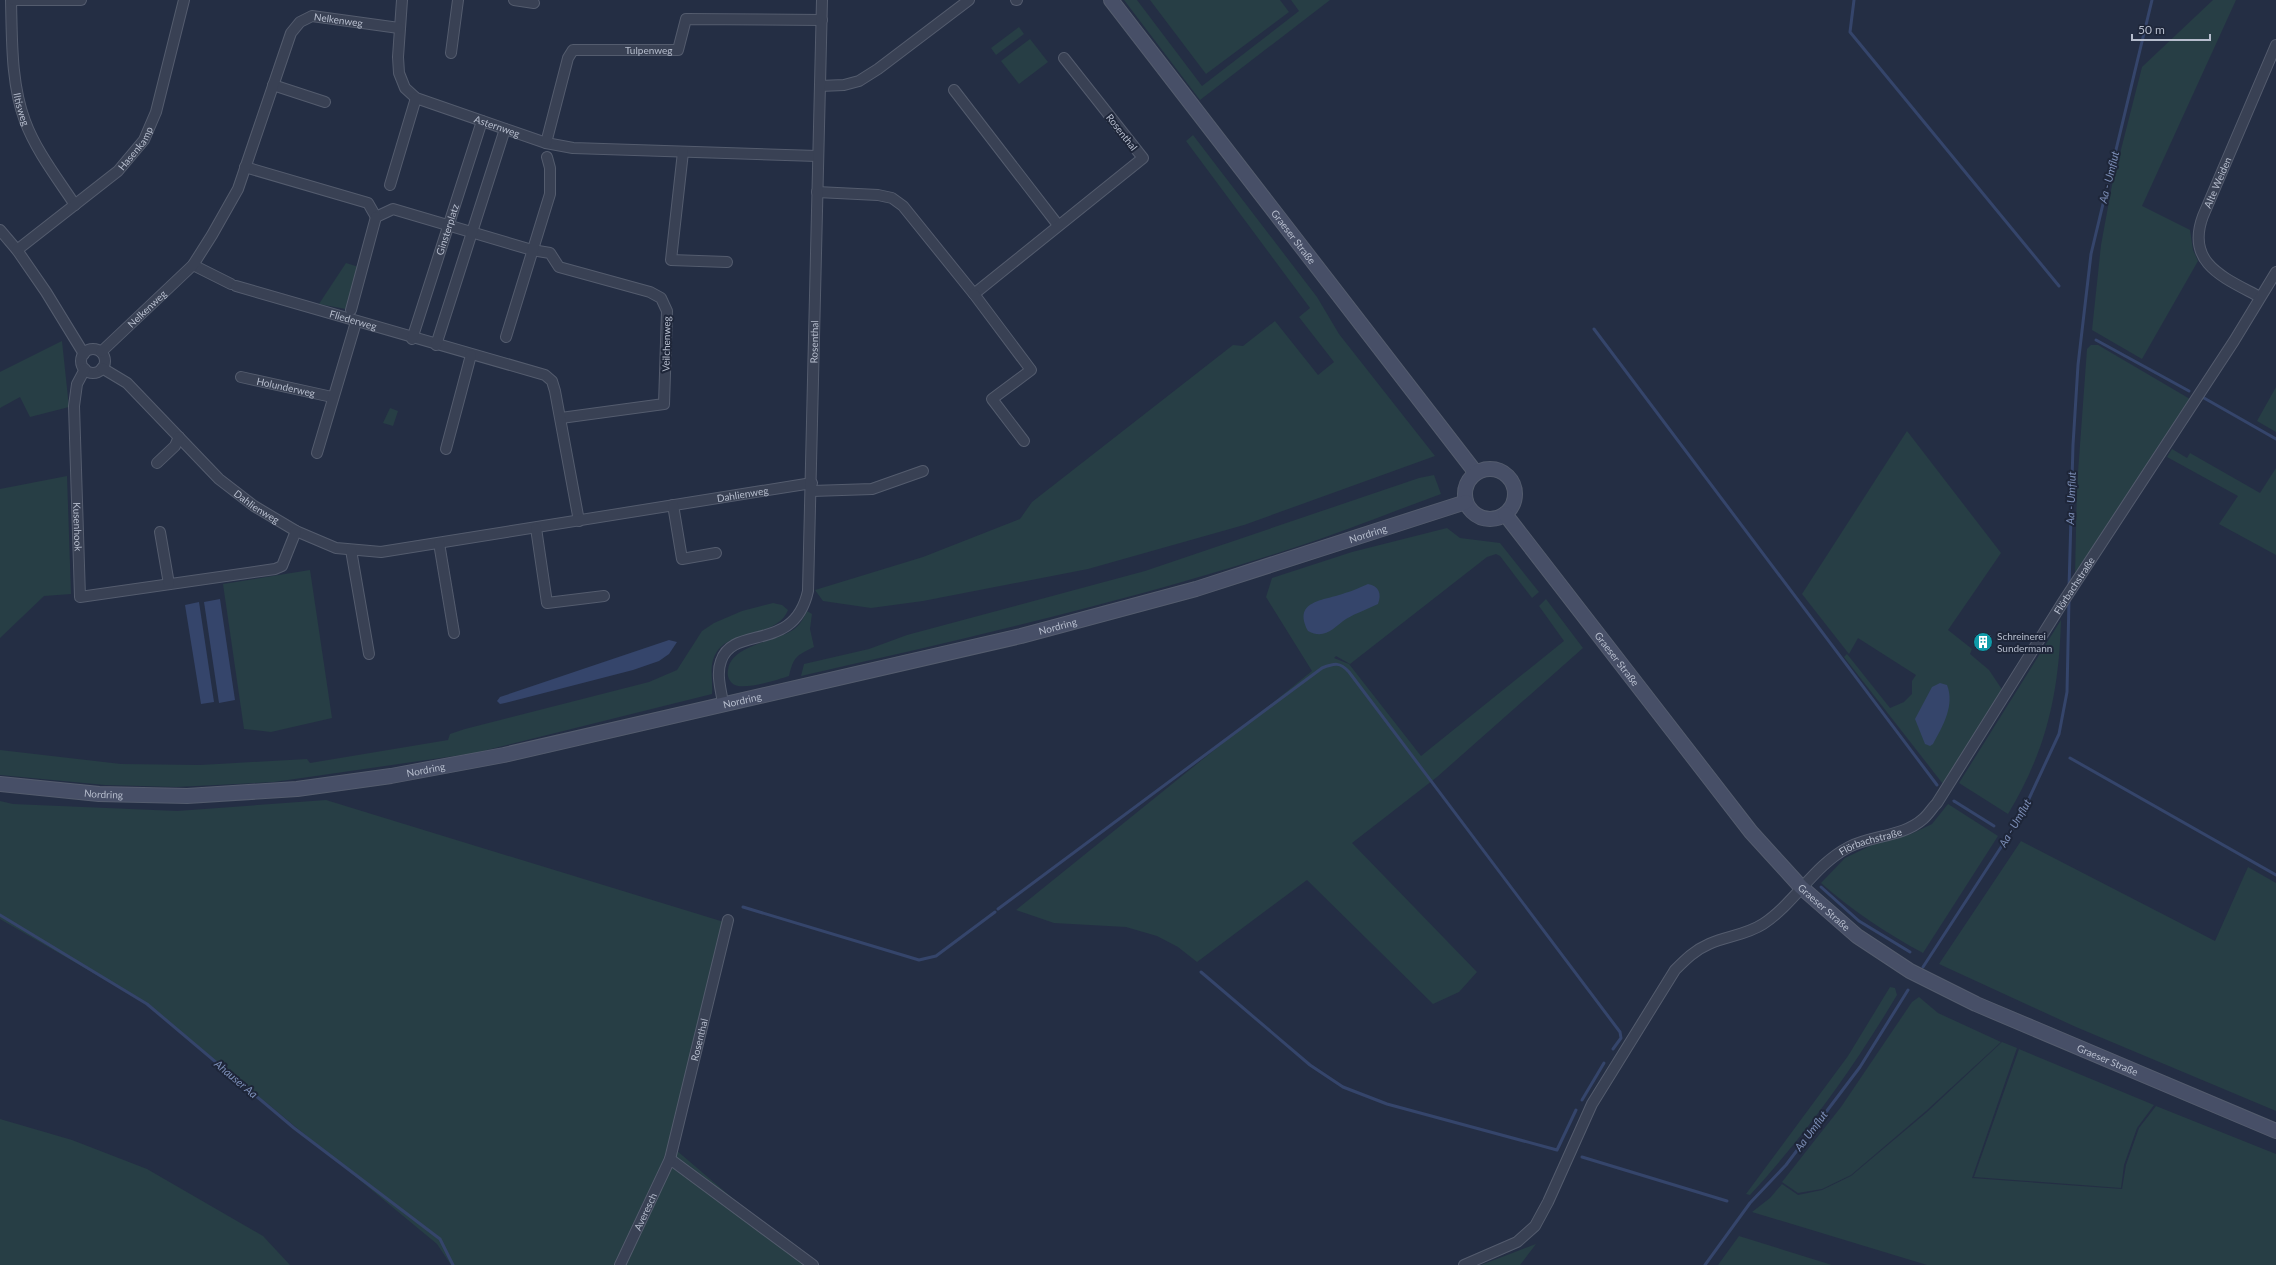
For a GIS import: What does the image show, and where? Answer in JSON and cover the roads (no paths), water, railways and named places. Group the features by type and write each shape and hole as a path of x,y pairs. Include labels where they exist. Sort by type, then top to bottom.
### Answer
{"main road":[{"name":"Graeser Straße","path":"1111,0 1476,473"},
{"path":"1491,468 1506,474 1511,479 1514,486 1514,502 1505,514 1498,518 1483,518 1476,514 1466,502 1466,486 1476,473 1491,468"},
{"name":"Nordring","path":"0,784 100,794 171,796 297,789 391,776 504,755 724,703 878,670 1021,636 1196,589 1466,502"},
{"name":"Graeser Straße","path":"1505,514 1751,832 1801,887 1857,936 1894,962 1929,982 2276,1131"}],"street":[{"name":"Iltisweg","path":"11,0 12,44 17,91 25,122 43,156 75,205"},
{"path":"14,0 81,0"},
{"name":"Hasenkamp","path":"17,250 118,171 144,140 156,112 184,0"},
{"name":"Asternweg","path":"402,0 399,28 399,73 405,88 416,98 546,143 573,148 817,156"},
{"path":"451,54 458,0"},
{"path":"514,0 534,3"},
{"name":"Rosenthal","path":"724,703 719,670 721,660 726,651 736,644 789,626 801,613 808,591 812,487 817,156 822,0"},
{"path":"820,86 844,85 859,81 878,70 969,0"},
{"name":"Nelkenweg","path":"101,352 193,264 238,189 291,33 300,22 312,16 399,28"},
{"name":"Tulpenweg","path":"546,143 568,58 573,50 678,50 686,19 822,20"},
{"name":"Alte Weiden","path":"2260,297 2222,276 2207,263 2200,250 2197,237 2203,216 2276,45"},
{"name":"Rosenthal","path":"974,294 1143,158 1064,58"},
{"path":"273,85 325,102"},
{"path":"954,90 1058,225"},
{"path":"390,185 416,98"},
{"name":"Ginsterplatz","path":"412,338 482,121"},
{"path":"436,345 505,129"},
{"path":"683,152 671,260 727,262"},
{"path":"506,337 550,194 550,168 547,157"},
{"path":"245,167 368,203 376,217 393,209 448,225"},
{"path":"817,192 892,198 903,206 974,294 1031,370 992,399 1024,441"},
{"name":"Fliederweg","path":"351,310 376,217"},
{"name":"Veilchenweg","path":"448,225 532,250 550,253 559,267 650,292 662,298 667,311 664,404 561,418"},
{"name":"Kusenhook","path":"0,231 17,250 84,354 82,360 85,369 77,384 74,406 80,597 275,569 282,566 296,531"},
{"name":"Fliederweg","path":"193,264 233,285 356,322 545,375 552,381 561,418 579,521"},
{"name":"Flörbachstraße","path":"1464,1265 1517,1242 1534,1226 1548,1202 1592,1104 1675,970 1690,954 1708,944 1747,932 1762,925 1775,915 1801,887 1836,855 1848,847 1902,830 1922,819 1937,803 2060,610 2063,602 2276,272"},
{"path":"317,453 332,397 356,322"},
{"path":"84,354 91,349 101,352 105,361 102,368 95,372 85,369"},
{"path":"446,449 471,355"},
{"name":"Dahlienweg","path":"102,368 127,383 219,479 254,506 296,531 336,548 381,552 673,506 812,487"},
{"name":"Holunderweg","path":"241,376 332,397"},
{"path":"157,463 175,446 179,438"},
{"path":"812,487 872,489 923,472"},
{"path":"673,506 682,559 716,553"},
{"path":"536,528 547,603 604,596"},
{"path":"160,532 169,584"},
{"path":"439,543 454,633"},
{"path":"351,550 369,654"},
{"name":"Rosenthal","path":"670,1159 728,920"},
{"path":"670,1159 813,1265"},
{"name":"Averesch","path":"620,1265 670,1159"}],"water":[{"path":"1368,584 1372,585 1379,591 1380,597 1378,604 1346,619 1324,634 1308,631 1304,621 1304,613 1307,607 1320,600 1348,592"},
{"path":"220,599 235,700 219,703 204,602"},
{"path":"199,602 214,702 201,704 185,605"},
{"path":"669,640 677,642 669,654 659,661 633,670 505,703 500,704 497,701 500,697"},
{"path":"1940,683 1947,685 1950,700 1949,708 1941,730 1933,744 1930,746 1925,744 1915,719 1932,687"}],"waterway":[{"path":"1854,0 1850,32 2059,286"},
{"name":"Aa - Umflut","path":"2069,588 2073,445 2078,365 2091,254 2152,0"},
{"path":"1594,329 1937,785"},
{"path":"2096,340 2189,391"},
{"path":"2204,398 2276,439"},
{"name":"Aa - Umflut","path":"1923,967 2020,818 2059,734 2067,692 2069,599"},
{"path":"998,909 1322,668 1337,664 1343,666 1349,672 1620,1032 1621,1038 1613,1049"},
{"path":"2070,758 2276,875"},
{"path":"1954,801 1994,826"},
{"path":"1821,887 1859,921 1910,952"},
{"path":"743,907 919,960 936,956 995,912"},
{"name":"Ahauser Aa","path":"0,915 147,1004 294,1128 440,1239 453,1265"},
{"path":"1201,972 1310,1065 1343,1087 1387,1104 1557,1150 1576,1110"},
{"name":"Aa Umflut","path":"1705,1265 1750,1203 1786,1165 1860,1067 1908,990"},
{"path":"1582,1100 1604,1063"},
{"path":"1582,1157 1727,1201"}],"place":[{"name":"Schreinerei Sundermann","path":"1983,642"}]}
